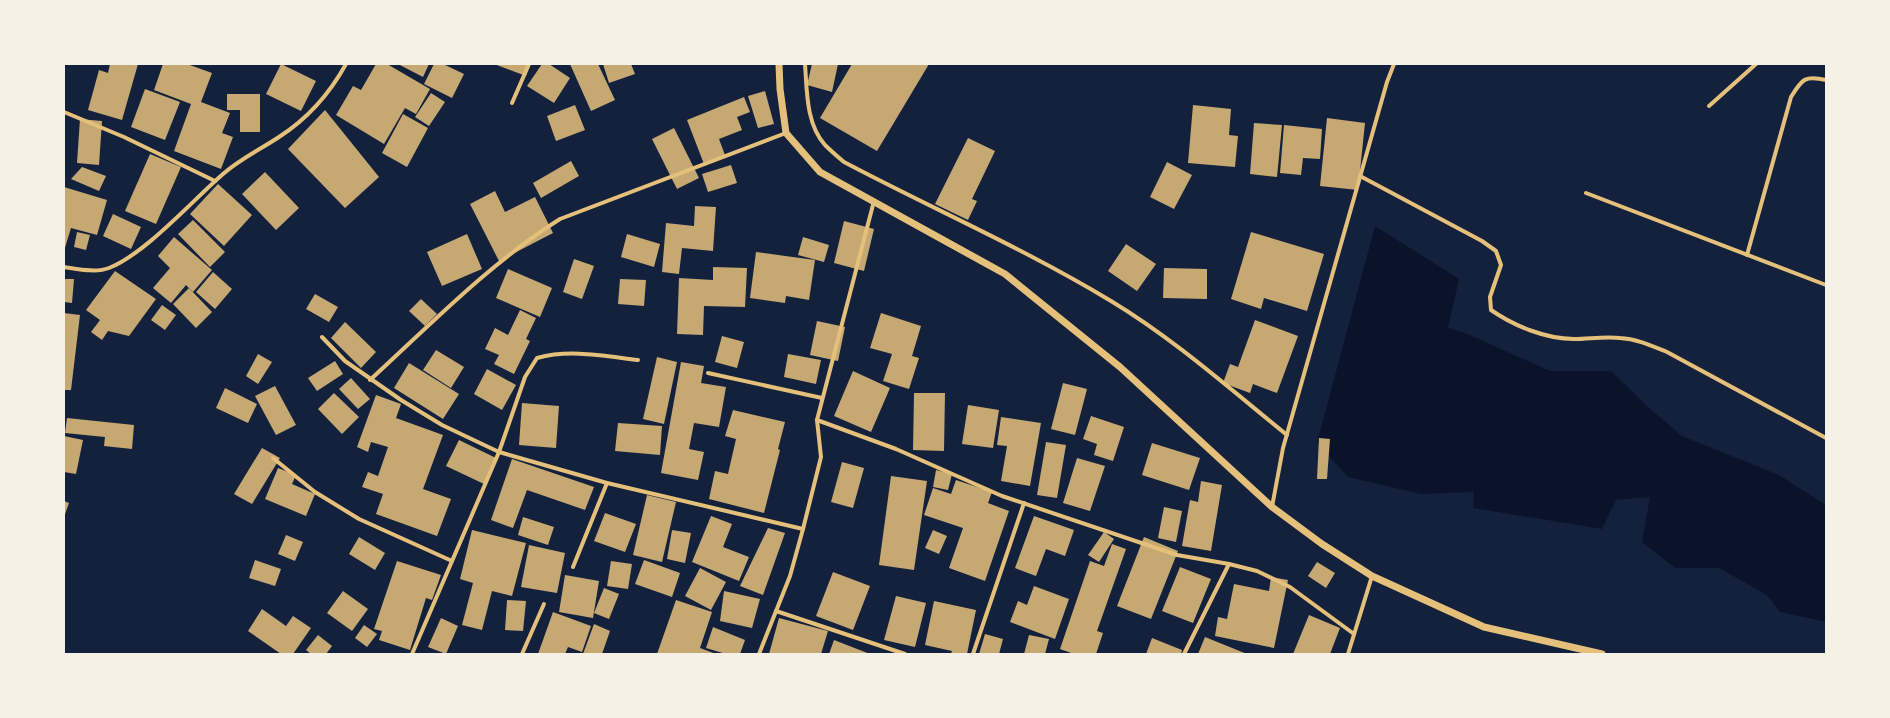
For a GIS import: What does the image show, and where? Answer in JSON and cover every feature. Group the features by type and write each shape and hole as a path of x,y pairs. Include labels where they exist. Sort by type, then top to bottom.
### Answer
{"street":[{"path":"64,267 92,270 108,268 146,244 228,169 281,136 302,120 327,94 346,64"},
{"path":"512,103 529,64"},
{"path":"779,64 780,89 786,133 820,172 951,243 1011,279 1120,367 1272,507 1322,544 1372,576 1484,627 1602,654"},
{"path":"805,64 807,99 814,125 825,144 844,162 1006,244 1110,301 1148,325 1287,435"},
{"path":"1272,507 1287,435 1387,82 1394,64"},
{"path":"1709,106 1756,64"},
{"path":"1747,255 1791,97 1800,82 1812,77 1826,80"},
{"path":"64,112 118,134 215,181"},
{"path":"370,380 495,266 529,238 560,219 786,133"},
{"path":"1360,176 1482,241 1496,251 1501,264 1490,297 1491,310 1502,318 1538,333 1556,337 1573,339 1620,338 1640,341 1667,352 1826,438"},
{"path":"1586,193 1826,285"},
{"path":"759,654 790,576 803,529 821,457 817,420 874,201"},
{"path":"322,337 345,361 370,380 442,425 499,452 607,483 803,529"},
{"path":"412,654 499,452 525,377 537,358 555,353 593,354 638,360"},
{"path":"708,373 822,398"},
{"path":"817,420 896,448 1002,496 1024,504 1177,555 1229,564 1257,571 1290,587 1354,634"},
{"path":"273,458 315,492 359,519 452,561"},
{"path":"573,567 607,483"},
{"path":"973,654 1024,504"},
{"path":"1184,654 1229,564"},
{"path":"1348,654 1372,576"},
{"path":"522,654 544,604"},
{"path":"776,611 905,654"}],"water":[{"path":"1375,226 1459,279 1448,328 1463,332 1550,371 1611,371 1648,407 1682,436 1779,475 1826,505 1826,622 1780,612 1767,595 1719,568 1675,568 1642,542 1650,497 1616,500 1602,529 1473,508 1474,492 1421,494 1348,477 1317,443"}],"building":[{"path":"110,64 138,64 122,120 88,110 99,70 108,73"},
{"path":"163,64 187,64 212,73 201,102 230,113 222,133 233,137 221,169 174,151 191,104 154,90"},
{"path":"281,64 316,81 301,111 266,94"},
{"path":"376,64 387,64 430,89 416,114 405,108 384,144 336,115 353,86 361,90"},
{"path":"398,64 429,64 423,77"},
{"path":"434,64 443,64 464,74 452,98 424,84"},
{"path":"494,64 530,64 526,76"},
{"path":"542,64 549,64 570,78 554,103 527,86"},
{"path":"570,64 598,64 615,100 591,111"},
{"path":"603,64 631,64 635,74 609,83"},
{"path":"812,64 838,64 832,92 807,85"},
{"path":"852,64 929,64 877,151 820,118"},
{"path":"145,89 180,102 165,140 131,127"},
{"path":"765,91 774,124 758,128 748,96"},
{"path":"431,93 445,102 429,126 415,117"},
{"path":"227,94 260,94 260,132 240,132 240,110 227,110"},
{"path":"744,97 750,112 737,117 742,130 719,139 725,155 704,164 687,120"},
{"path":"575,105 585,130 556,141 547,116"},
{"path":"1193,105 1231,109 1229,135 1238,136 1235,167 1188,163"},
{"path":"325,110 379,177 345,208 288,149"},
{"path":"403,114 428,128 407,167 382,153"},
{"path":"1327,118 1365,123 1358,190 1320,186"},
{"path":"80,119 102,121 99,165 77,163"},
{"path":"1254,123 1282,125 1277,177 1250,174"},
{"path":"1284,125 1322,129 1320,159 1303,158 1301,175 1280,173"},
{"path":"674,128 699,178 677,189 652,139"},
{"path":"968,138 995,151 972,199 977,201 968,220 935,204"},
{"path":"150,154 181,167 156,224 125,211"},
{"path":"571,161 579,176 541,198 533,183"},
{"path":"1167,162 1192,175 1174,209 1150,197"},
{"path":"731,165 737,183 708,192 702,174"},
{"path":"82,167 106,176 99,191 71,179"},
{"path":"265,172 299,208 276,230 242,194"},
{"path":"218,184 252,215 224,246 190,214"},
{"path":"64,187 107,200 97,235 71,228 64,251"},
{"path":"495,191 505,212 535,197 553,233 499,261 470,204"},
{"path":"695,206 716,207 713,251 682,248 679,274 662,272 666,223 694,226"},
{"path":"113,214 141,227 131,249 103,236"},
{"path":"193,220 225,252 210,267 178,234"},
{"path":"844,221 874,229 864,271 834,263"},
{"path":"77,232 90,235 86,250 74,247"},
{"path":"1251,232 1324,254 1307,311 1264,298 1261,309 1231,299"},
{"path":"467,234 482,269 442,286 427,252"},
{"path":"627,234 660,244 654,267 621,257"},
{"path":"174,237 212,270 193,292 186,285 171,303 153,288 170,268 158,256"},
{"path":"803,237 829,245 824,262 798,255"},
{"path":"1126,244 1156,264 1137,291 1108,271"},
{"path":"756,252 815,260 809,300 786,296 785,303 750,298"},
{"path":"574,259 594,266 582,299 563,292"},
{"path":"713,267 747,268 745,307 704,306 703,335 677,334 679,278 713,280"},
{"path":"1164,268 1207,269 1207,299 1163,298"},
{"path":"508,269 552,288 540,317 496,298"},
{"path":"115,271 156,299 129,336 108,331 102,340 91,332 100,320 86,310"},
{"path":"213,272 232,289 215,309 196,292"},
{"path":"64,279 74,279 72,303 64,302"},
{"path":"620,279 646,280 644,306 618,304"},
{"path":"189,288 212,312 196,328 173,304"},
{"path":"315,294 338,307 329,322 306,309"},
{"path":"421,299 437,314 425,326 409,311"},
{"path":"162,305 176,315 165,330 151,320"},
{"path":"520,310 536,318 526,339 530,341 514,374 494,364 499,355 485,349 495,328 508,335"},
{"path":"64,313 80,315 71,390 64,390"},
{"path":"881,313 921,326 912,356 919,358 909,389 883,381 892,354 870,348"},
{"path":"1255,320 1298,336 1277,393 1253,384 1250,393 1223,383 1230,364 1238,367"},
{"path":"817,321 845,327 838,361 810,355"},
{"path":"345,322 376,352 361,368 331,338"},
{"path":"722,336 744,342 737,368 715,362"},
{"path":"436,350 464,367 451,388 423,370"},
{"path":"258,354 272,362 258,384 246,376"},
{"path":"788,354 821,360 816,384 784,377"},
{"path":"657,357 677,362 664,424 643,419"},
{"path":"335,361 343,374 317,391 308,378"},
{"path":"681,362 704,366 701,383 726,387 719,427 694,423 689,449 704,452 698,480 661,473"},
{"path":"409,363 459,394 443,419 394,388"},
{"path":"487,369 516,385 502,410 474,394"},
{"path":"853,371 890,388 871,432 834,416"},
{"path":"351,378 370,399 358,409 339,389"},
{"path":"1063,383 1087,389 1075,435 1051,429"},
{"path":"275,386 296,425 276,435 255,396"},
{"path":"225,388 257,404 248,423 216,408"},
{"path":"334,393 359,417 342,434 318,409"},
{"path":"914,393 945,393 944,451 913,450"},
{"path":"376,395 401,404 396,418 443,435 423,489 451,499 437,536 376,514 383,494 362,487 368,472 378,476 388,447 371,442 368,452 357,447"},
{"path":"522,403 559,406 556,448 519,445"},
{"path":"968,405 999,410 993,448 962,444"},
{"path":"733,410 785,422 778,449 780,450 764,513 709,499 715,471 728,474 736,439 725,436"},
{"path":"1091,416 1124,427 1113,461 1094,455 1097,444 1083,439"},
{"path":"1001,417 1041,423 1030,486 1001,481 1007,446 997,445"},
{"path":"67,418 134,425 132,449 104,446 105,437 65,433"},
{"path":"618,423 662,426 660,455 615,451"},
{"path":"64,436 83,440 76,474 64,472"},
{"path":"1319,438 1330,439 1327,479 1317,479"},
{"path":"459,440 496,458 484,484 446,466"},
{"path":"1046,442 1066,445 1057,498 1037,495"},
{"path":"1152,443 1200,458 1189,490 1142,475"},
{"path":"262,448 280,458 252,504 234,494"},
{"path":"1077,458 1105,466 1090,511 1063,503"},
{"path":"512,459 594,487 585,510 527,490 513,528 491,520"},
{"path":"842,462 864,468 853,508 831,502"},
{"path":"278,468 296,475 292,484 315,494 306,516 265,499"},
{"path":"936,470 952,474 948,490 933,487"},
{"path":"891,476 927,481 914,570 879,565"},
{"path":"956,480 992,492 988,503 1009,511 985,581 949,568 963,528 924,515 933,488 951,494"},
{"path":"1201,481 1222,485 1211,551 1182,546 1190,500 1198,502"},
{"path":"647,495 676,502 662,562 633,555"},
{"path":"64,501 69,503 64,517"},
{"path":"1164,507 1182,511 1176,542 1158,538"},
{"path":"605,513 636,524 625,552 594,541"},
{"path":"711,516 732,524 723,547 749,557 739,581 692,562"},
{"path":"1034,516 1074,530 1065,556 1046,549 1036,576 1015,568"},
{"path":"523,517 554,527 548,545 518,535"},
{"path":"768,528 785,533 763,595 740,586"},
{"path":"472,530 526,543 512,596 492,591 482,630 462,625 473,583 460,579"},
{"path":"672,530 691,533 685,563 667,559"},
{"path":"933,530 947,536 939,554 925,548"},
{"path":"1104,532 1114,539 1099,562 1088,555"},
{"path":"286,535 303,542 295,561 278,554"},
{"path":"359,537 385,553 375,570 349,554"},
{"path":"1144,537 1178,551 1151,619 1117,606"},
{"path":"1112,544 1126,549 1097,631 1103,633 1096,654 1074,654 1060,649 1090,561 1104,566"},
{"path":"529,545 565,553 557,593 521,587"},
{"path":"255,560 281,569 275,586 249,578"},
{"path":"644,560 680,573 672,597 635,584"},
{"path":"397,561 441,575 432,600 426,598 410,650 379,640 382,631 374,629"},
{"path":"611,561 632,564 628,589 607,586"},
{"path":"1317,562 1335,573 1326,588 1308,576"},
{"path":"1180,567 1211,579 1193,623 1162,611"},
{"path":"700,568 726,582 711,610 685,596"},
{"path":"833,572 870,586 853,630 816,616"},
{"path":"565,575 599,581 593,618 559,612"},
{"path":"1271,577 1288,580 1274,648 1215,636 1218,617 1227,619 1234,584 1269,591"},
{"path":"1034,586 1069,599 1055,639 1010,622 1018,601 1027,605"},
{"path":"604,588 619,594 609,619 594,613"},
{"path":"343,591 368,609 352,631 327,613"},
{"path":"724,591 760,599 752,628 720,621"},
{"path":"896,596 926,603 915,647 884,640"},
{"path":"507,600 526,601 523,631 505,630"},
{"path":"676,600 712,612 700,648 716,654 657,654"},
{"path":"934,601 976,610 967,654 951,654 952,651 925,645"},
{"path":"262,609 286,626 293,616 311,628 293,654 281,654 248,631"},
{"path":"553,612 591,626 582,652 568,647 565,654 538,654"},
{"path":"1309,615 1340,628 1330,654 1293,654"},
{"path":"441,618 458,626 446,654 428,647"},
{"path":"779,618 828,631 821,654 769,654"},
{"path":"594,624 610,631 602,654 583,654"},
{"path":"364,625 377,634 367,647 355,638"},
{"path":"713,627 745,640 740,654 726,654 706,648"},
{"path":"985,634 1003,639 999,654 979,654"},
{"path":"318,635 332,646 326,654 311,654 306,650"},
{"path":"1029,635 1049,639 1045,654 1024,654"},
{"path":"1205,637 1247,654 1198,654"},
{"path":"1152,638 1182,650 1181,654 1146,654"},
{"path":"834,640 870,654 829,654"}]}
